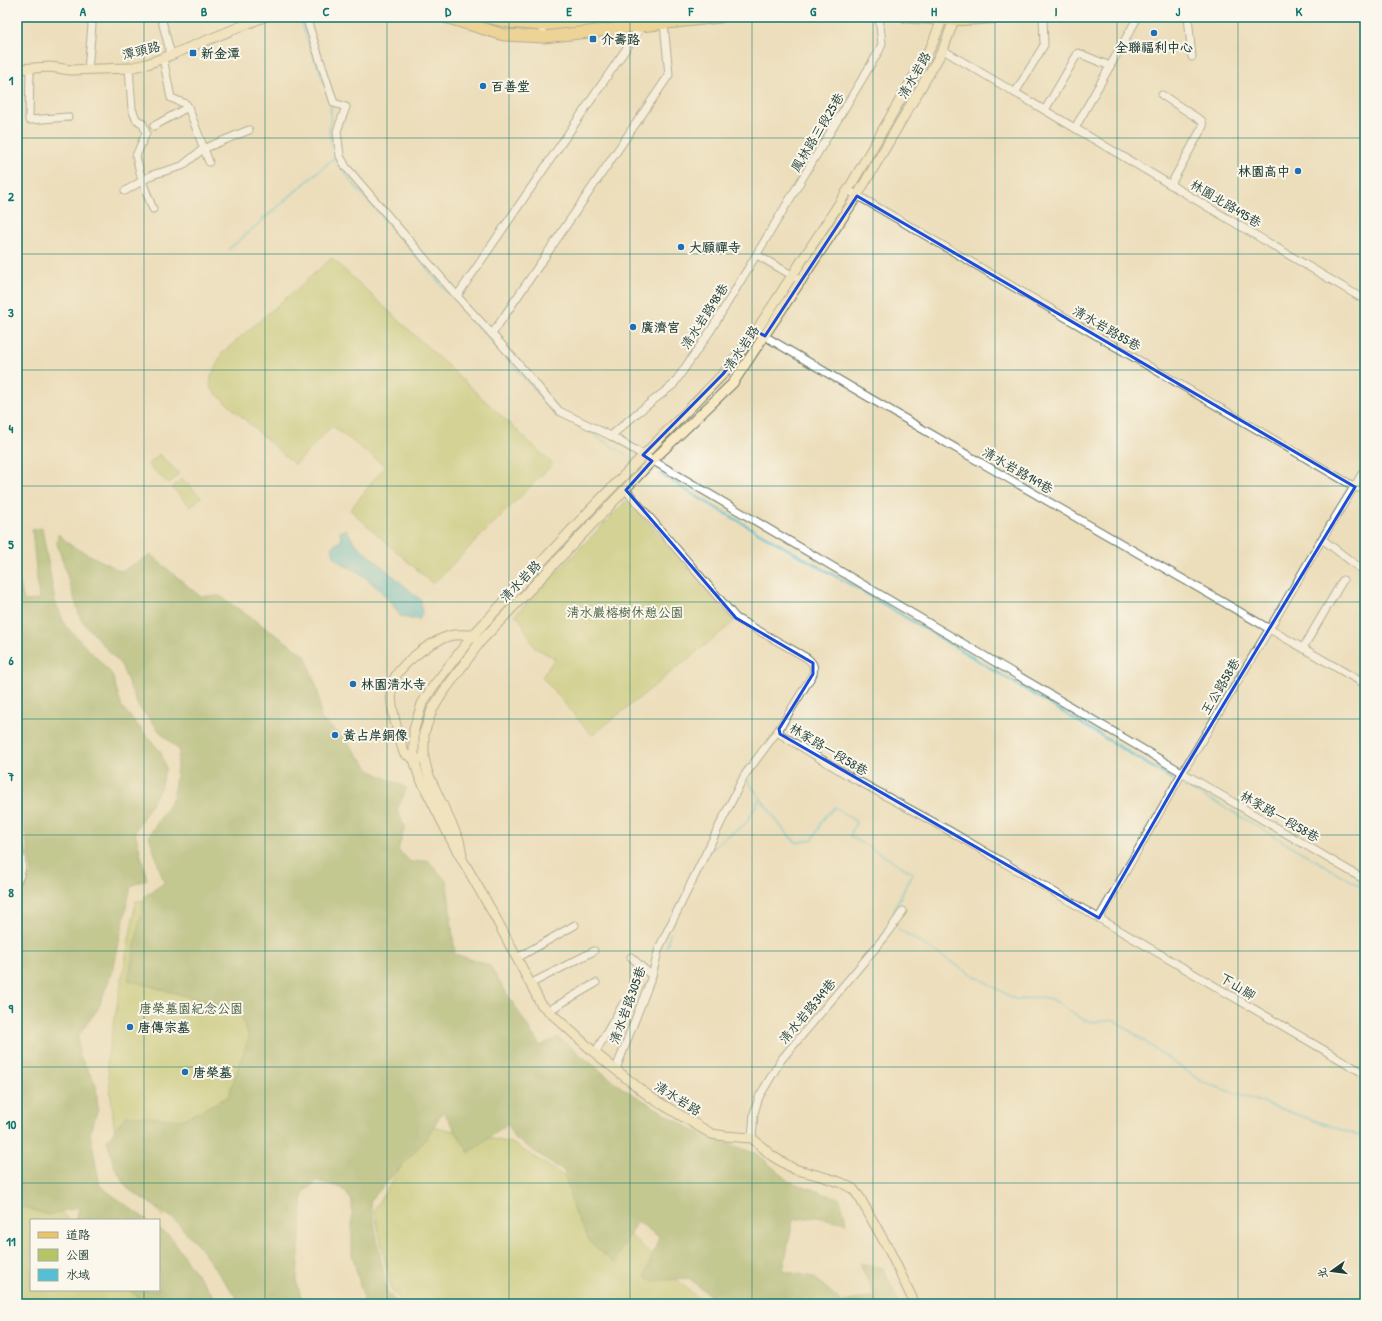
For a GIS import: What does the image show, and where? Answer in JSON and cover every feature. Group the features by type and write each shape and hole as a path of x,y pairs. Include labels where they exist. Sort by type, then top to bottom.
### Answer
{"main road":[{"path":"445,17 504,35 544,37 720,17"},
{"path":"486,17 508,22 615,17"},
{"path":"906,17 1003,17"}],"street":[{"path":"88,70 92,25 90,17"},
{"path":"161,17 171,98 186,104 188,107 209,162"},
{"name":"潭頭路","path":"17,69 50,67 71,70 129,68 167,57 264,17"},
{"name":"林家路一段58巷","path":"306,17 334,102 346,107 337,131 340,156 346,167 559,412 610,436 643,455 1365,880"},
{"name":"鳳林路三段25巷","path":"757,255 879,51 882,44 879,17"},
{"path":"1016,93 1044,45 1043,17"},
{"path":"1075,128 1134,22 1135,17"},
{"path":"1188,17 1192,57"},
{"name":"清水岩路","path":"419,759 424,733 432,710 476,638 643,455 723,374 756,331 848,190 932,45 942,18"},
{"name":"清水岩路","path":"752,1138 712,1134 650,1097 595,1053 541,1004 463,858 459,840 428,774 419,759 404,753 395,722 391,689 395,678 419,652 436,641 451,636 476,638 626,490 652,461 733,383 857,196 943,50 955,18"},
{"path":"542,21 544,37"},
{"path":"492,334 668,75 664,24"},
{"path":"457,296 641,27"},
{"name":"林園北路495巷","path":"943,50 1365,300"},
{"path":"1045,110 1078,53 1110,66"},
{"path":"30,68 30,120 68,117"},
{"path":"129,68 132,109 136,119 143,124 146,133 136,156 142,181 153,209"},
{"path":"1162,96 1202,121 1203,126 1171,184"},
{"path":"154,126 188,107"},
{"path":"125,191 152,175 182,166 203,149 249,130"},
{"name":"清水岩路85巷","path":"848,190 1355,487 1365,490"},
{"path":"757,255 802,281"},
{"name":"清水岩路98巷","path":"610,436 673,384 711,330 757,255"},
{"name":"清水岩路149巷","path":"756,331 919,427 1365,684"},
{"name":"王公路58巷","path":"1099,918 1182,773 1365,469"},
{"name":"林家路一段58巷","path":"626,490 736,618 808,658 813,663 813,674 779,729 780,734 849,776 948,830 1099,918"},
{"path":"1322,539 1365,572"},
{"path":"1303,648 1343,580"},
{"name":"清水岩路305巷","path":"616,1069 652,976 659,948 744,776 779,729"},
{"path":"17,842 22,860 22,871 17,882"},
{"name":"清水岩路349巷","path":"752,1138 754,1113 759,1097 782,1060 888,933 903,912"},
{"name":"下山腳","path":"1099,918 1365,1074"},
{"path":"516,958 575,926"},
{"path":"530,984 594,951"},
{"path":"631,957 652,976"},
{"path":"548,1011 596,983"},
{"path":"595,1053 623,1004"},
{"path":"752,1138 772,1156 794,1169 842,1183 853,1189 860,1198 915,1304"}],"highlighted area":[{"path":"857,196 1355,487 1182,773 1099,918 780,734 779,729 813,674 813,663 736,618 626,490 652,461 643,455 723,374 756,331 765,336"}],"green space":[{"path":"332,258 553,464 433,584 350,510 385,466 332,426 295,465 210,388 211,377 222,353"},
{"path":"159,454 179,473 169,484 148,465"},
{"path":"182,478 201,497 191,507 172,488"},
{"name":"清水巖榕樹休憩公園","path":"628,499 734,622 593,735 542,677 555,658 535,648 521,621 515,615"},
{"path":"42,528 55,601 65,625 112,674 122,707 161,752 166,768 160,789 135,831 147,879 131,886 114,967 98,1009 78,1036 79,1055 96,1084 98,1109 90,1132 100,1186 146,1219 76,1219 79,1207 48,1215 17,1205 17,883 32,874 17,784 17,571 24,601 39,600 32,530"},
{"path":"58,534 72,546 121,571 151,555 200,596 220,596 305,655 318,691 321,719 345,739 371,771 407,788 397,810 405,827 398,850 411,862 428,860 447,882 455,954 489,965 540,1046 558,1037 621,1087 691,1129 759,1155 788,1181 840,1199 847,1223 816,1217 793,1220 783,1271 814,1277 842,1302 875,1296 859,1263 883,1268 900,1304 720,1304 689,1278 654,1281 645,1276 659,1237 637,1221 614,1263 591,1243 574,1212 564,1171 513,1137 508,1123 469,1153 443,1111 425,1140 370,1201 387,1292 399,1304 365,1304 352,1254 352,1201 342,1188 317,1181 303,1193 297,1283 303,1304 241,1304 196,1243 171,1217 128,1189 114,1166 107,1140 126,1115 182,1120 228,1097 249,1037 239,1011 128,980 145,896 164,883 149,836 173,798 179,750 162,734 138,706 121,665 81,620 57,544"},
{"name":"唐榮墓園紀念公園","path":"166,897 274,995 231,1117 163,1217 117,1155 107,1060 136,901"},
{"path":"427,1125 512,1143 577,1184 685,1287 705,1304 403,1304 391,1289 374,1210"},
{"path":"17,1197 52,1205 69,1219 30,1219 30,1291 139,1291 141,1304 17,1304"},
{"path":"160,1230 170,1236 189,1264 220,1304 146,1304 130,1291 160,1291"}],"water":[{"path":"346,529 354,542 421,600 422,613 420,619 411,619 400,616 387,598 371,582 359,573 340,563 335,558 332,546 341,541 340,532"}],"waterway":[{"path":"299,17 324,83"},
{"path":"331,102 329,134 338,164 451,296"},
{"path":"229,249 335,157"},
{"path":"459,304 558,416 565,417"},
{"path":"572,421 631,458"},
{"path":"660,474 853,586 1054,706 1173,780"},
{"path":"745,777 785,832 797,843 813,839 824,818 835,807 856,822 850,836 913,873 895,907 894,920"},
{"path":"1183,786 1219,804 1365,889"},
{"path":"710,851 727,836 746,823 760,798"},
{"path":"899,929 959,967 1017,1000 1039,997 1052,999 1084,1020 1095,1022 1115,1020 1203,1082 1365,1138"},
{"path":"667,946 670,934"}],"place":[{"name":"全聯福利中心","path":"1154,33"},
{"name":"介壽路","path":"593,39"},
{"name":"新金潭","path":"193,53"},
{"name":"百善堂","path":"483,86"},
{"name":"林園高中","path":"1298,171"},
{"name":"大願禪寺","path":"681,247"},
{"name":"廣濟宮","path":"633,327"},
{"name":"林園清水寺","path":"353,684"},
{"name":"黃占岸銅像","path":"335,735"},
{"name":"唐傳宗墓","path":"130,1027"},
{"name":"唐榮墓","path":"185,1072"}]}
